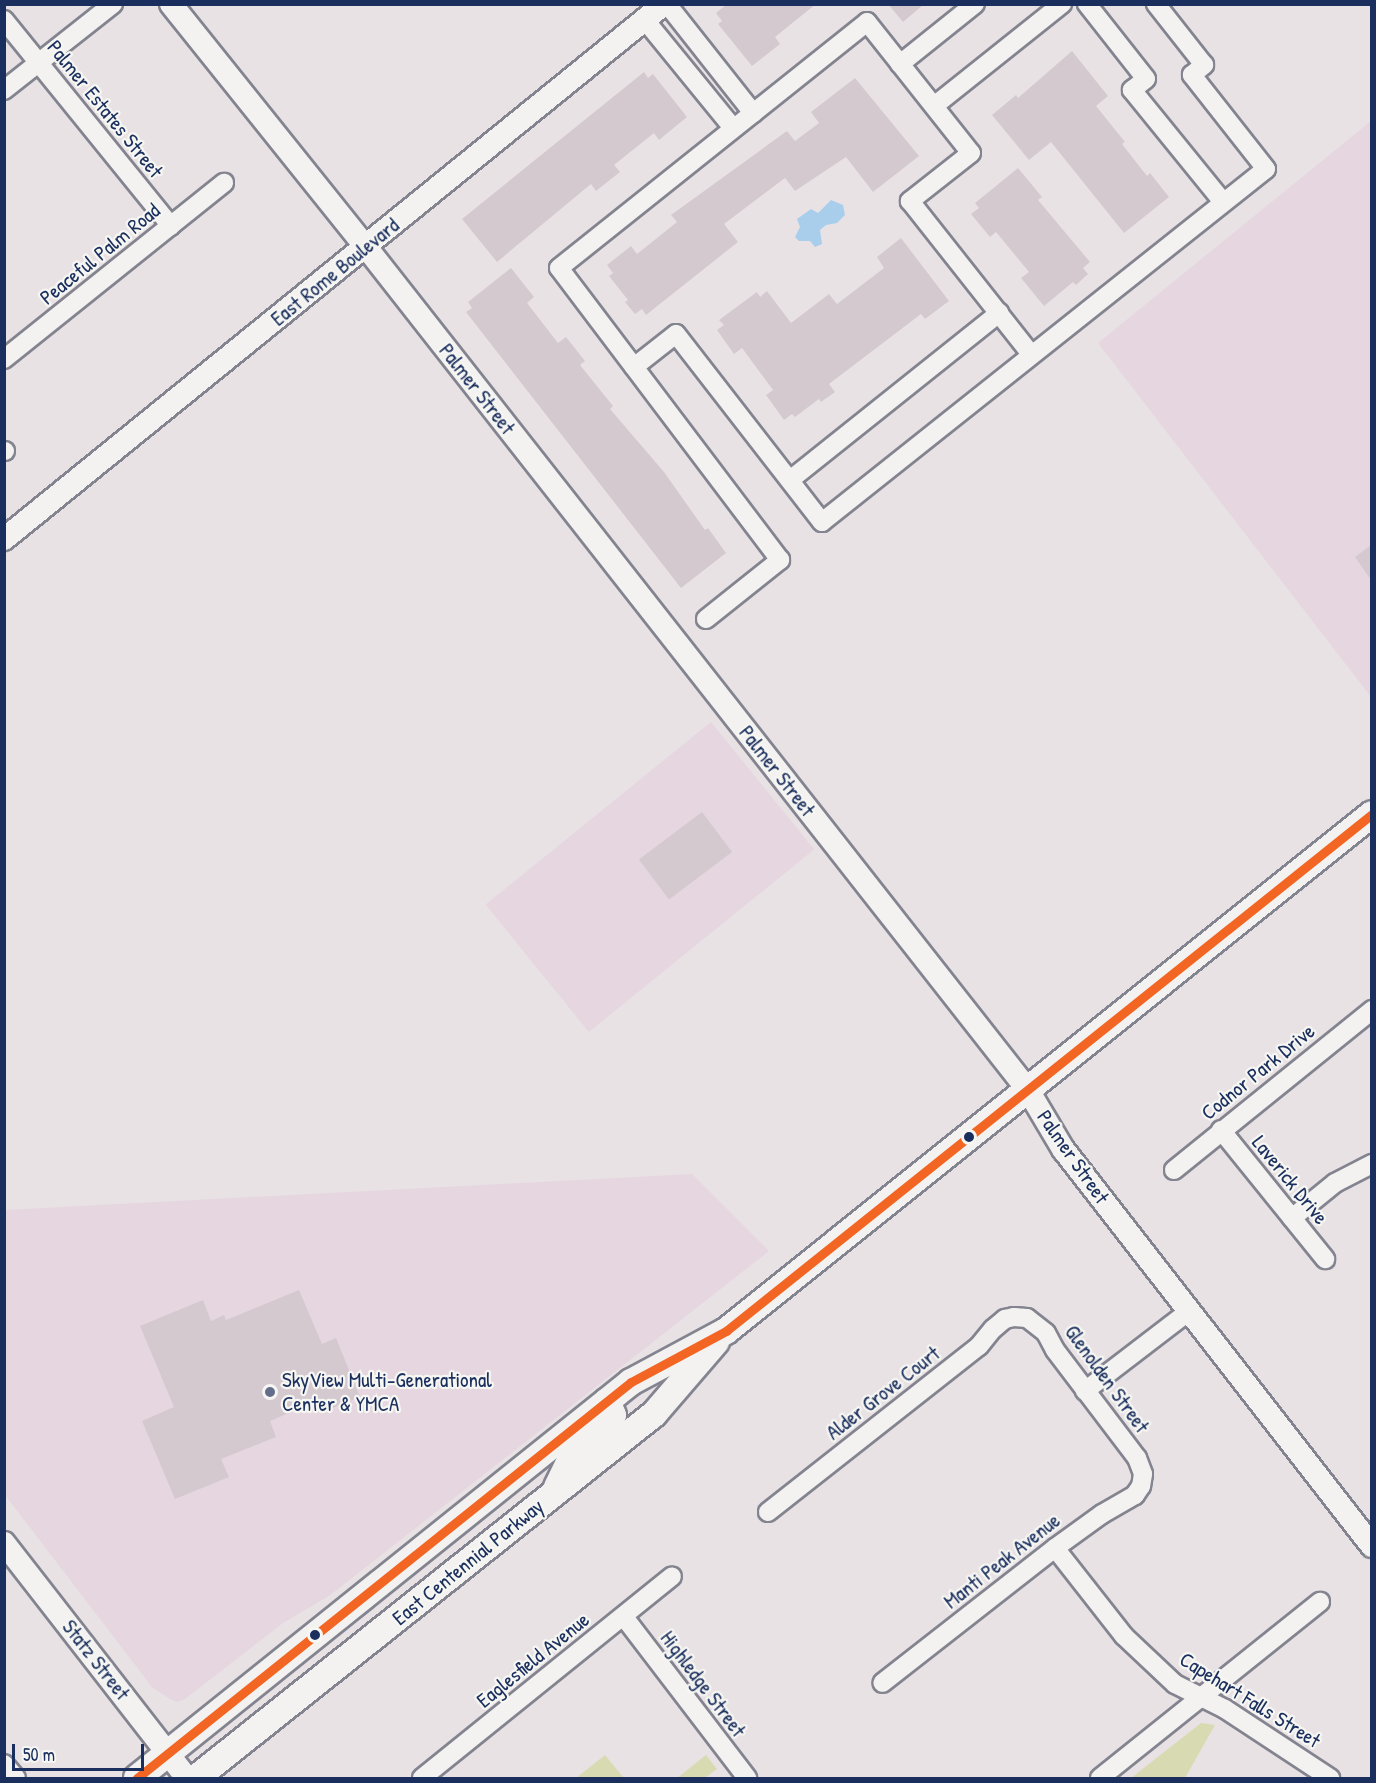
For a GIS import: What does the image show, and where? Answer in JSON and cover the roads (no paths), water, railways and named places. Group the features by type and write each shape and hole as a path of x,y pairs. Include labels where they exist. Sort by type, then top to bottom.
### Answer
{"main road":[{"name":"East Centennial Parkway","path":"137,1779 631,1382 726,1330 1371,814"},
{"name":"East Centennial Parkway","path":"196,1779 654,1414 726,1330"},
{"path":"554,1493 573,1454 610,1424 613,1415 607,1401"}],"street":[{"path":"4,90 113,4"},
{"name":"Palmer Street","path":"171,4 366,247 1028,1090 1063,1149 1371,1546"},
{"path":"666,4 753,113"},
{"name":"East Rome Boulevard","path":"4,539 666,4"},
{"path":"900,64 975,4"},
{"path":"934,106 1062,4"},
{"path":"1088,4 1146,79 1132,90 1223,202"},
{"path":"634,367 676,334 822,522 1266,169 1192,75 1204,65 1156,4"},
{"name":"Palmer Estates Street","path":"4,20 171,226"},
{"path":"645,20 733,128"},
{"path":"706,619 780,560 559,268 867,22 971,153 910,201 1032,354"},
{"name":"Peaceful Palm Road","path":"4,360 224,183"},
{"path":"790,480 999,314"},
{"name":"Codnor Park Drive","path":"1174,1170 1371,1010"},
{"name":"Laverick Drive","path":"1221,1130 1325,1259"},
{"path":"1292,1218 1335,1183 1371,1164"},
{"path":"1085,1391 1188,1312"},
{"name":"Glenolden Street","path":"1027,1318 1046,1333 1055,1350 1137,1458 1143,1474"},
{"name":"Alder Grove Court","path":"768,1512 979,1346 1005,1319 1027,1318"},
{"name":"Manti Peak Avenue","path":"882,1683 1055,1548 1102,1514 1136,1495 1141,1486 1143,1474"},
{"name":"Statz Street","path":"4,1543 187,1779"},
{"name":"Capehart Falls Street","path":"1055,1548 1106,1614 1144,1657 1175,1684 1256,1728 1330,1779"},
{"name":"Eaglesfield Avenue","path":"422,1779 672,1576"},
{"path":"1100,1779 1320,1602"},
{"name":"Highledge Street","path":"624,1617 747,1779"},
{"path":"4,1764 16,1779"}],"water":[{"path":"831,200 843,205 845,215 837,223 826,225 820,230 822,244 815,247 810,241 799,241 795,237 800,227 797,219 811,209 818,213"}],"place":[{"name":"SkyView Multi-Generational Center & YMCA","path":"270,1392"}]}
